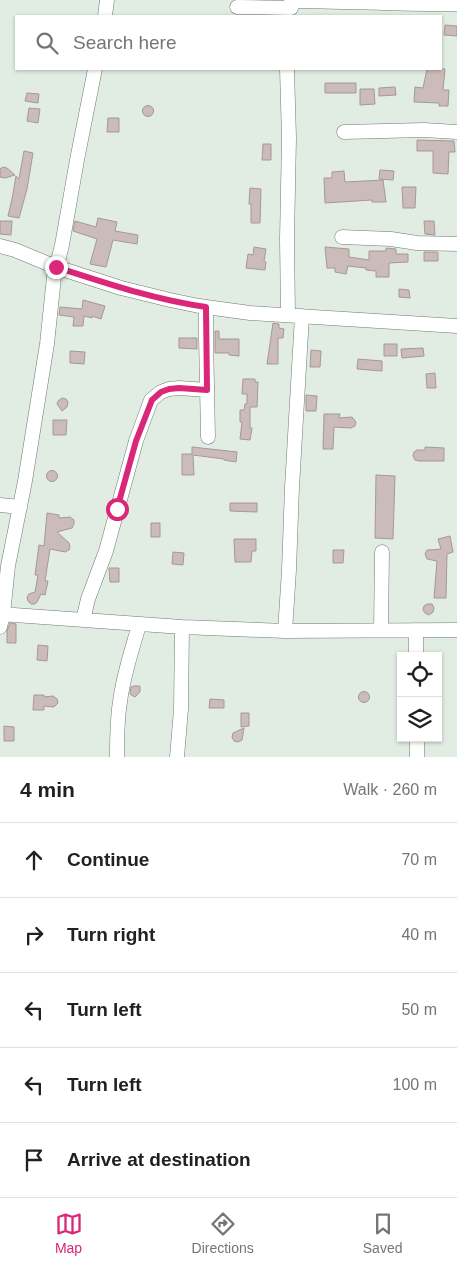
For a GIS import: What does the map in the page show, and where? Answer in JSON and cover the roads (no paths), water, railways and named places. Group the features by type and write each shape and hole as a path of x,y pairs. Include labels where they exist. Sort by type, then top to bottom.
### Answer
{"street":[{"path":"105,15 107,0"},
{"path":"237,7 291,6 339,1 395,10 457,4"},
{"path":"95,70 62,245 54,277 47,344 25,481 8,566 1,619 83,620 182,627 285,631 457,630"},
{"path":"285,631 292,487 295,316 287,239 287,70"},
{"path":"344,132 417,130 457,132"},
{"path":"342,237 457,244"},
{"path":"0,246 120,288 206,307 250,313 457,326"},
{"path":"206,307 208,437"},
{"path":"83,620 88,599 106,551 136,441 152,400 161,392 169,389 207,390"},
{"path":"0,506 20,507"},
{"path":"381,630 382,552"},
{"path":"117,757 120,700 125,673 139,624"},
{"path":"177,757 181,709 182,627"},
{"path":"416,630 416,652"},
{"path":"416,742 417,757"}]}
